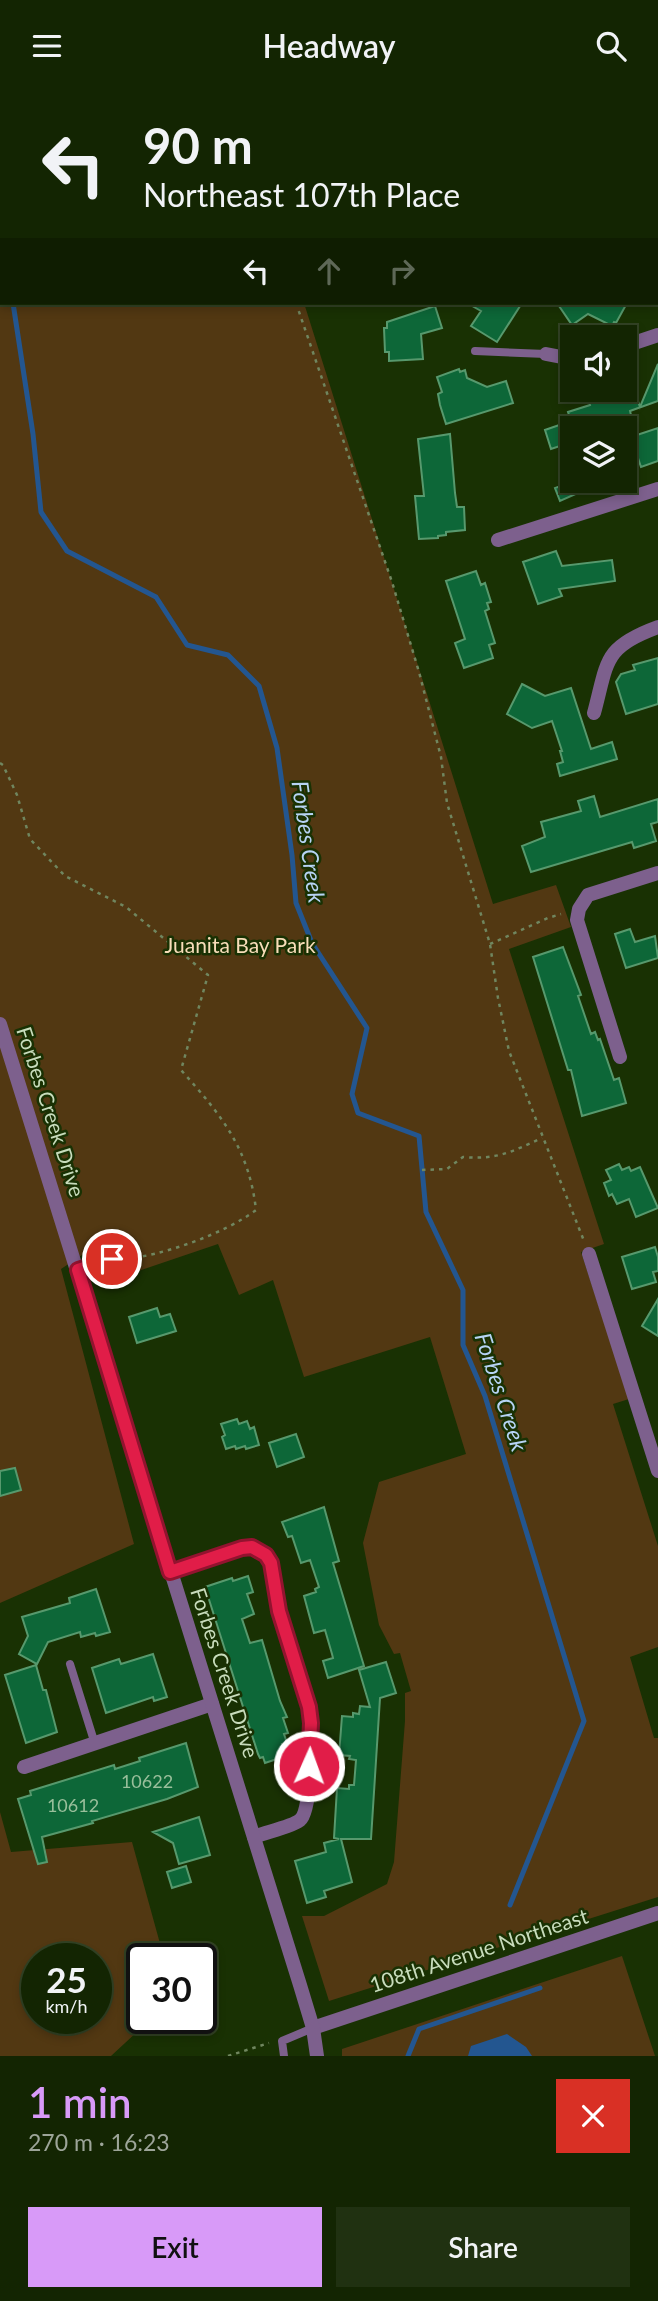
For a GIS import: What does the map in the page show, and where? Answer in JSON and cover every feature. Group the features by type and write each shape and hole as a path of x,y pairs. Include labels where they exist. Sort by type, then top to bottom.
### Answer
{"street":[{"path":"637,342 658,335"},
{"path":"546,354 560,357"},
{"path":"498,540 658,489"},
{"path":"594,713 608,660 618,646 658,627"},
{"path":"620,1057 577,920 579,909 589,895 658,873"},
{"name":"Forbes Creek Drive","path":"0,1024 313,2028 317,2056"},
{"path":"589,1254 658,1471"},
{"path":"170,1572 252,1547 266,1555 271,1563 279,1611 309,1707 311,1723 308,1808 300,1820 254,1837"},
{"path":"24,1767 212,1704"},
{"name":"108th Avenue Northeast","path":"313,2028 658,1913"}],"lane":[{"path":"475,351 546,354"},
{"path":"78,1270 112,1259"},
{"path":"70,1664 95,1744"},
{"path":"284,2056 282,2041 313,2028"}],"path":[{"path":"297,305 392,582 438,745 447,803 490,944 509,1051 589,1254"},
{"path":"0,763 17,795 30,839 65,877 126,907 208,975 181,1070 232,1133 253,1181 256,1210 241,1222 153,1256 112,1259"},
{"path":"490,944 548,918 579,909"},
{"path":"422,1170 447,1169 463,1157 486,1159 542,1138"},
{"path":"228,2056 269,2043 275,2049"}],"green space":[{"name":"Juanita Bay Park","path":"0,305 305,305 493,904 556,885 571,927 509,949 604,1244 581,1252 629,1399 613,1404 658,1546 658,1647 630,1657 654,1738 658,1738 658,1897 329,2001 302,1916 324,1916 387,1884 394,1862 405,1693 411,1691 400,1653 394,1654 379,1625 363,1543 379,1482 466,1454 430,1337 304,1377 273,1280 239,1295 218,1244 103,1283 91,1249 61,1269 134,1544 0,1603"},
{"path":"0,1812 11,1852 132,1842 160,1943 126,1943 126,2034 135,2034 111,2056 0,2056"},
{"path":"622,1956 655,2056 342,2056 342,2049"}],"water":[{"path":"507,2034 526,2047 532,2056 468,2056 471,2046"}],"building":[{"path":"470,305 521,305 497,342 471,326 481,311"},
{"path":"558,305 626,305 612,325 588,314 572,325"},
{"path":"435,306 442,328 421,334 423,359 389,361 389,352 385,352 384,328 387,328 387,322"},
{"path":"658,364 658,401 630,411 631,415 628,416 569,416 568,412 590,405 589,402 637,402 637,398 640,407"},
{"path":"459,369 460,372 465,370 467,378 487,387 506,381 513,403 446,424 440,405 438,394 442,392 437,377"},
{"path":"560,425 560,446 551,449 545,430"},
{"path":"658,428 658,461 641,467 637,455 637,435"},
{"path":"450,434 457,507 464,507 465,530 446,532 446,535 438,538 419,539 415,496 424,496 418,439"},
{"path":"560,486 560,493 578,493 560,501 555,488"},
{"path":"556,551 562,566 612,560 615,581 559,589 562,596 538,604 523,562"},
{"path":"476,571 481,585 485,583 491,602 487,603 489,609 485,611 495,643 489,645 493,658 464,668 455,643 465,639 446,581"},
{"path":"658,658 658,704 626,714 616,682 621,674 635,670 633,665"},
{"path":"522,684 545,696 571,688 591,749 612,742 617,759 560,776 557,764 563,762 562,751 552,721 532,728 507,714"},
{"path":"594,796 600,817 658,799 658,822 651,824 656,841 634,848 632,842 531,872 522,846 545,837 541,822 581,811 578,801"},
{"path":"630,929 635,942 655,936 658,958 626,968 615,934"},
{"path":"563,947 581,995 578,996 591,1034 595,1032 598,1040 600,1039 614,1080 619,1078 626,1103 582,1116 571,1070 568,1070 533,957"},
{"path":"619,1164 622,1170 629,1167 631,1171 640,1167 658,1208 636,1217 629,1199 617,1204 612,1194 609,1196 604,1183 611,1180 606,1170"},
{"path":"655,1247 658,1271 653,1272 656,1282 632,1289 622,1257"},
{"path":"658,1299 658,1336 642,1326"},
{"path":"157,1308 160,1317 170,1314 176,1331 137,1343 129,1317"},
{"path":"237,1419 239,1424 247,1421 250,1429 254,1427 259,1445 246,1449 245,1446 236,1449 235,1446 226,1449 221,1424"},
{"path":"296,1434 304,1457 277,1467 269,1443"},
{"path":"15,1468 21,1490 0,1496 0,1471"},
{"path":"324,1507 339,1561 333,1563 364,1666 328,1678 323,1661 333,1658 325,1630 314,1633 304,1596 316,1592 315,1589 319,1587 310,1560 301,1563 292,1536 288,1537 282,1522"},
{"path":"248,1576 253,1592 247,1594 254,1614 242,1619 250,1643 262,1640 287,1717 283,1718 288,1733 284,1734 287,1743 282,1744 286,1756 265,1763 263,1757 260,1758 258,1754 205,1587"},
{"path":"96,1589 110,1632 81,1637 80,1632 48,1642 37,1664 19,1654 28,1636 22,1617 70,1603 69,1598"},
{"path":"153,1654 167,1697 154,1701 153,1697 106,1713 92,1668 119,1659 121,1664"},
{"path":"386,1662 396,1693 380,1698 371,1839 341,1839 352,1882 324,1891 326,1897 307,1903 295,1861 326,1852 324,1843 339,1839 334,1838 337,1788 349,1789 349,1785 354,1785 356,1760 349,1759 350,1756 339,1755 342,1716 353,1717 353,1713 359,1714 360,1706 370,1707 359,1670"},
{"path":"36,1665 57,1732 26,1743 5,1675"},
{"path":"186,1743 198,1787 92,1821 93,1823 42,1837 47,1862 38,1864 18,1799 31,1795 30,1791 114,1765 115,1769"},
{"path":"199,1817 210,1855 179,1864 173,1843 153,1832"},
{"path":"186,1866 191,1882 172,1888 167,1872"}],"waterway":[{"name":"Forbes Creek","path":"13,305 33,434 41,512 67,551 156,597 187,645 228,655 259,686 277,748 296,903 312,943 367,1028 352,1094 358,1113 419,1136 426,1212 463,1290 463,1345 485,1396 584,1721 510,1905"},
{"name":"Forbes Creek","path":"408,2056 419,2029 540,1988"}],"route":[{"path":"112,1259 78,1270 170,1572 242,1548 252,1547 266,1555 271,1563 279,1611 309,1707 309,1766"}]}
